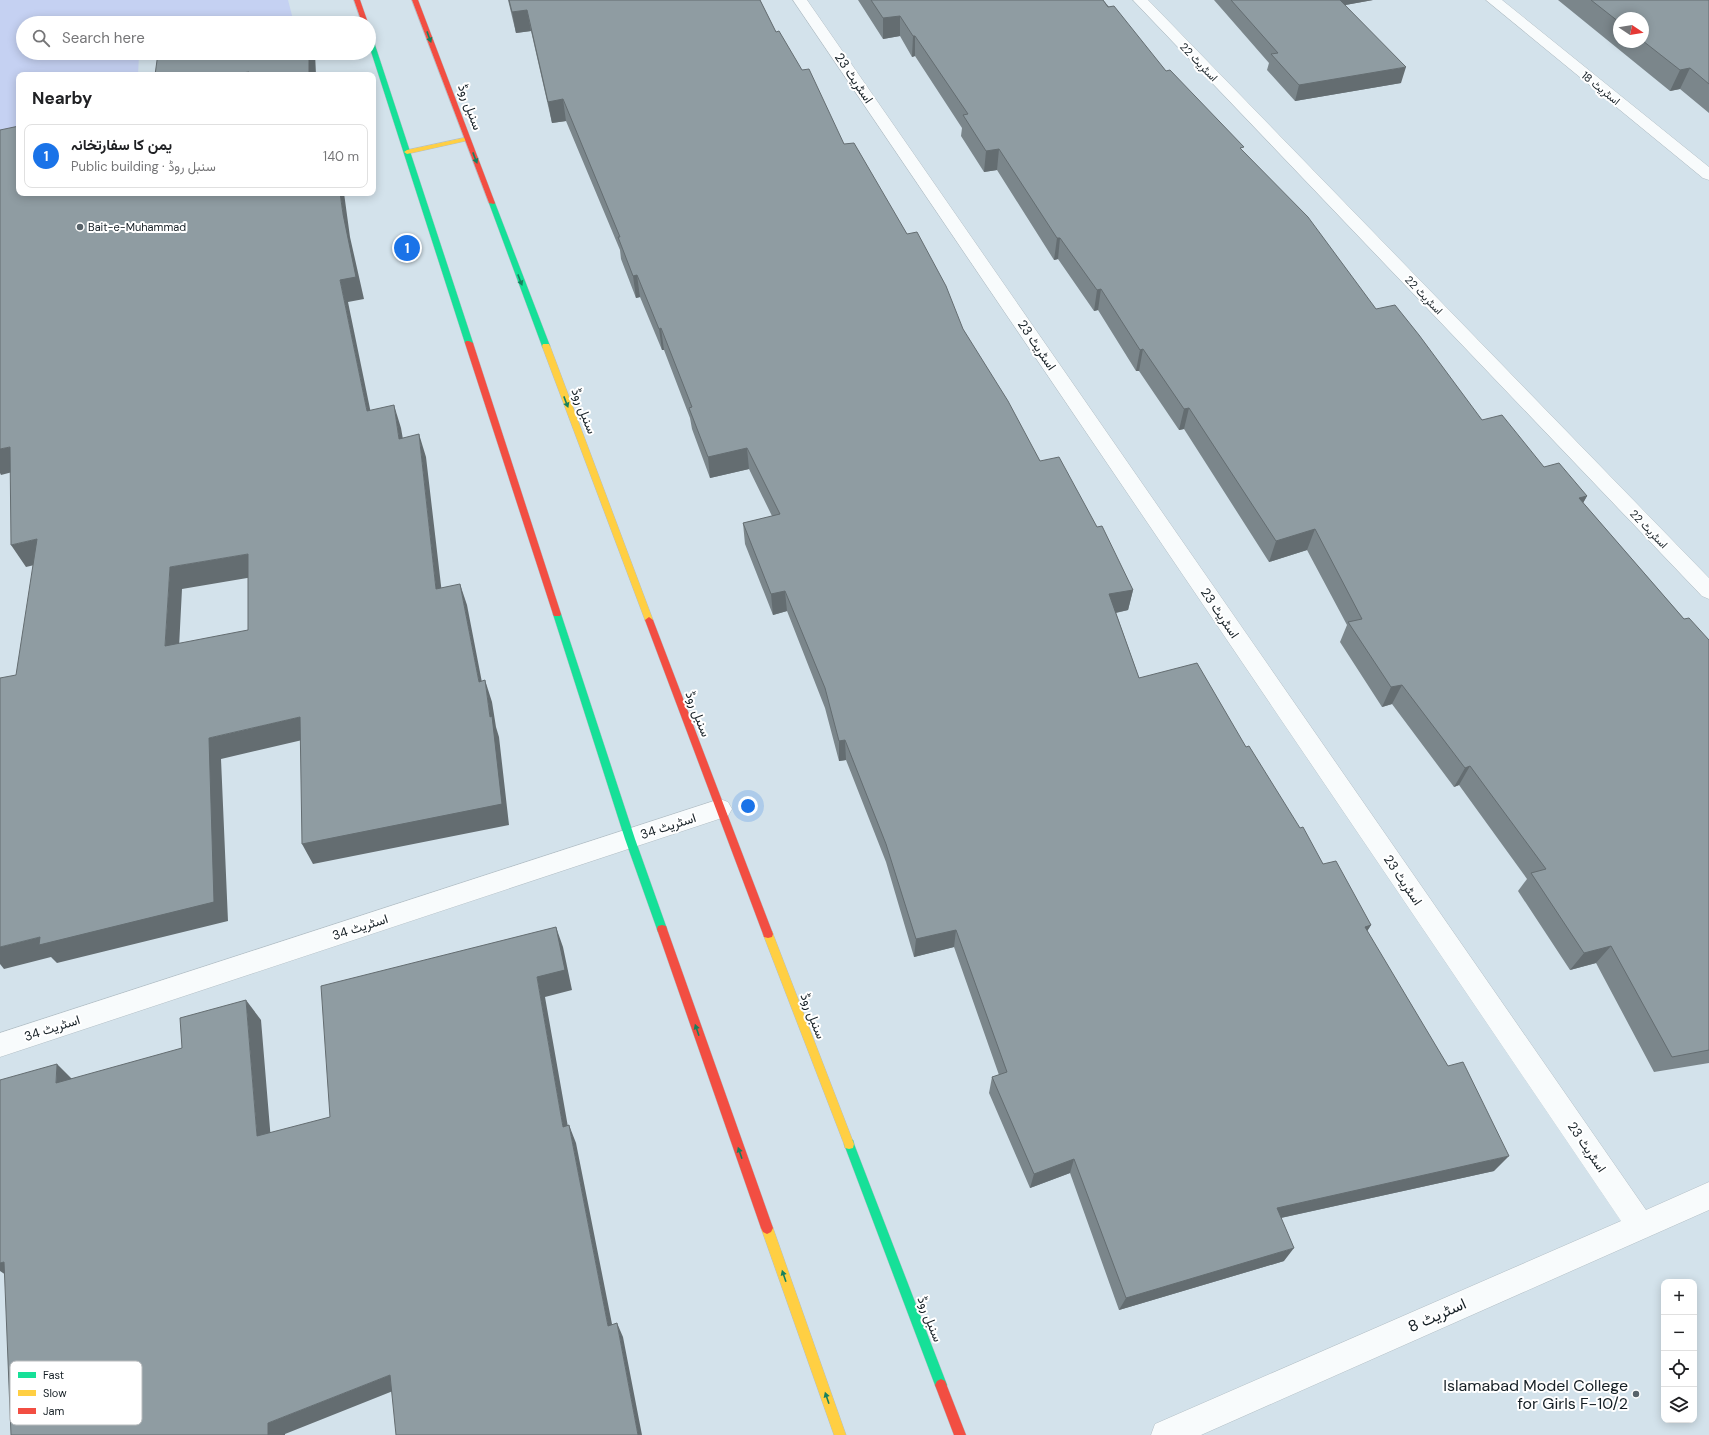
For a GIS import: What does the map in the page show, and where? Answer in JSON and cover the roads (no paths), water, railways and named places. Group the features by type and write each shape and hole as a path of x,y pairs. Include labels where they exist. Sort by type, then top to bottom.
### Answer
{"street":[{"path":"357,0 363,16"},
{"name":"سنبل روڈ","path":"416,0 720,809 960,1435"},
{"name":"اسٹریٹ 23","path":"800,0 1640,1225"},
{"name":"اسٹریٹ 22","path":"1140,0 1709,591"},
{"name":"اسٹریٹ 18","path":"1493,0 1709,175"},
{"path":"376,57 630,839 840,1435"},
{"path":"407,152 468,139"},
{"name":"اسٹریٹ 34","path":"0,1045 720,809"},
{"name":"اسٹریٹ 8","path":"1166,1435 1640,1225 1709,1196"}],"place":[{"name":"Bait-e-Muhammad","path":"80,227"},
{"name":"یمن کا سفارتخانہ","path":"407,248"},
{"name":"Islamabad Model College for Girls F-10/2","path":"1636,1394"}]}
